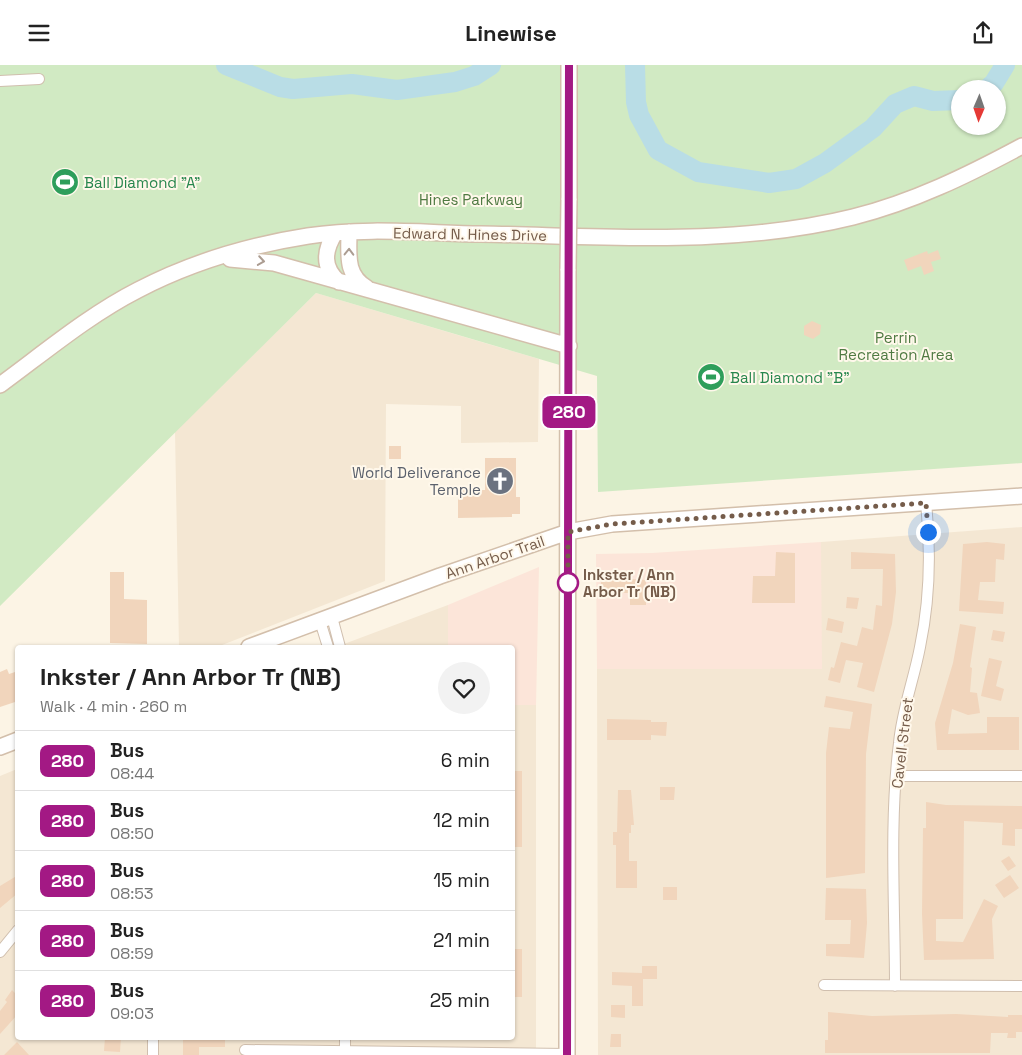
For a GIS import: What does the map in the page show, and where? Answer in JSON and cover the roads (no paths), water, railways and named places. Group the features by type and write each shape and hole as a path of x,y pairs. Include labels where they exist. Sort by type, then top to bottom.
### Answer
{"street":[{"path":"246,1050 567,1054 569,68"},
{"path":"0,81 39,79"},
{"name":"Edward N. Hines Drive","path":"0,385 109,307 138,290 195,265 281,241 342,232 684,237 781,231 854,217 909,200 957,179 1022,145"},
{"path":"339,282 328,271 326,262 327,249 342,232"},
{"path":"342,232 351,272 362,285 377,293"},
{"path":"195,265 225,259 256,260 569,346"},
{"name":"Ann Arbor Trail","path":"255,645 440,576 568,532 612,524 1022,496"},
{"name":"Cavell Street","path":"894,987 896,776 902,719 920,648 927,602 929,549 926,503"},
{"path":"326,619 328,645"},
{"path":"326,619 339,645"},
{"path":"0,747 15,741"},
{"path":"896,776 1022,777"},
{"path":"0,952 15,934"},
{"path":"824,985 894,987 1022,986"},
{"path":"153,1055 154,1040"},
{"path":"345,1040 345,1051"}],"waterway":[{"path":"226,65 280,87 293,89 352,84 397,90 455,82 474,76 491,65"},
{"path":"635,65 636,102 639,115 658,150 698,172 769,183 796,179 825,163 873,128 895,104 914,96 933,101 951,100"},
{"path":"996,80 1005,65"}],"place":[{"name":"Ball Diamond \"A\"","path":"65,182"},
{"name":"Ball Diamond \"B\"","path":"711,377"},
{"name":"World Deliverance Temple","path":"500,481"},
{"name":"Inkster / Ann Arbor Tr (NB)","path":"568,583"}],"park label":[{"name":"Hines Parkway","path":"471,199"},
{"name":"Perrin Recreation Area","path":"896,346"}]}
